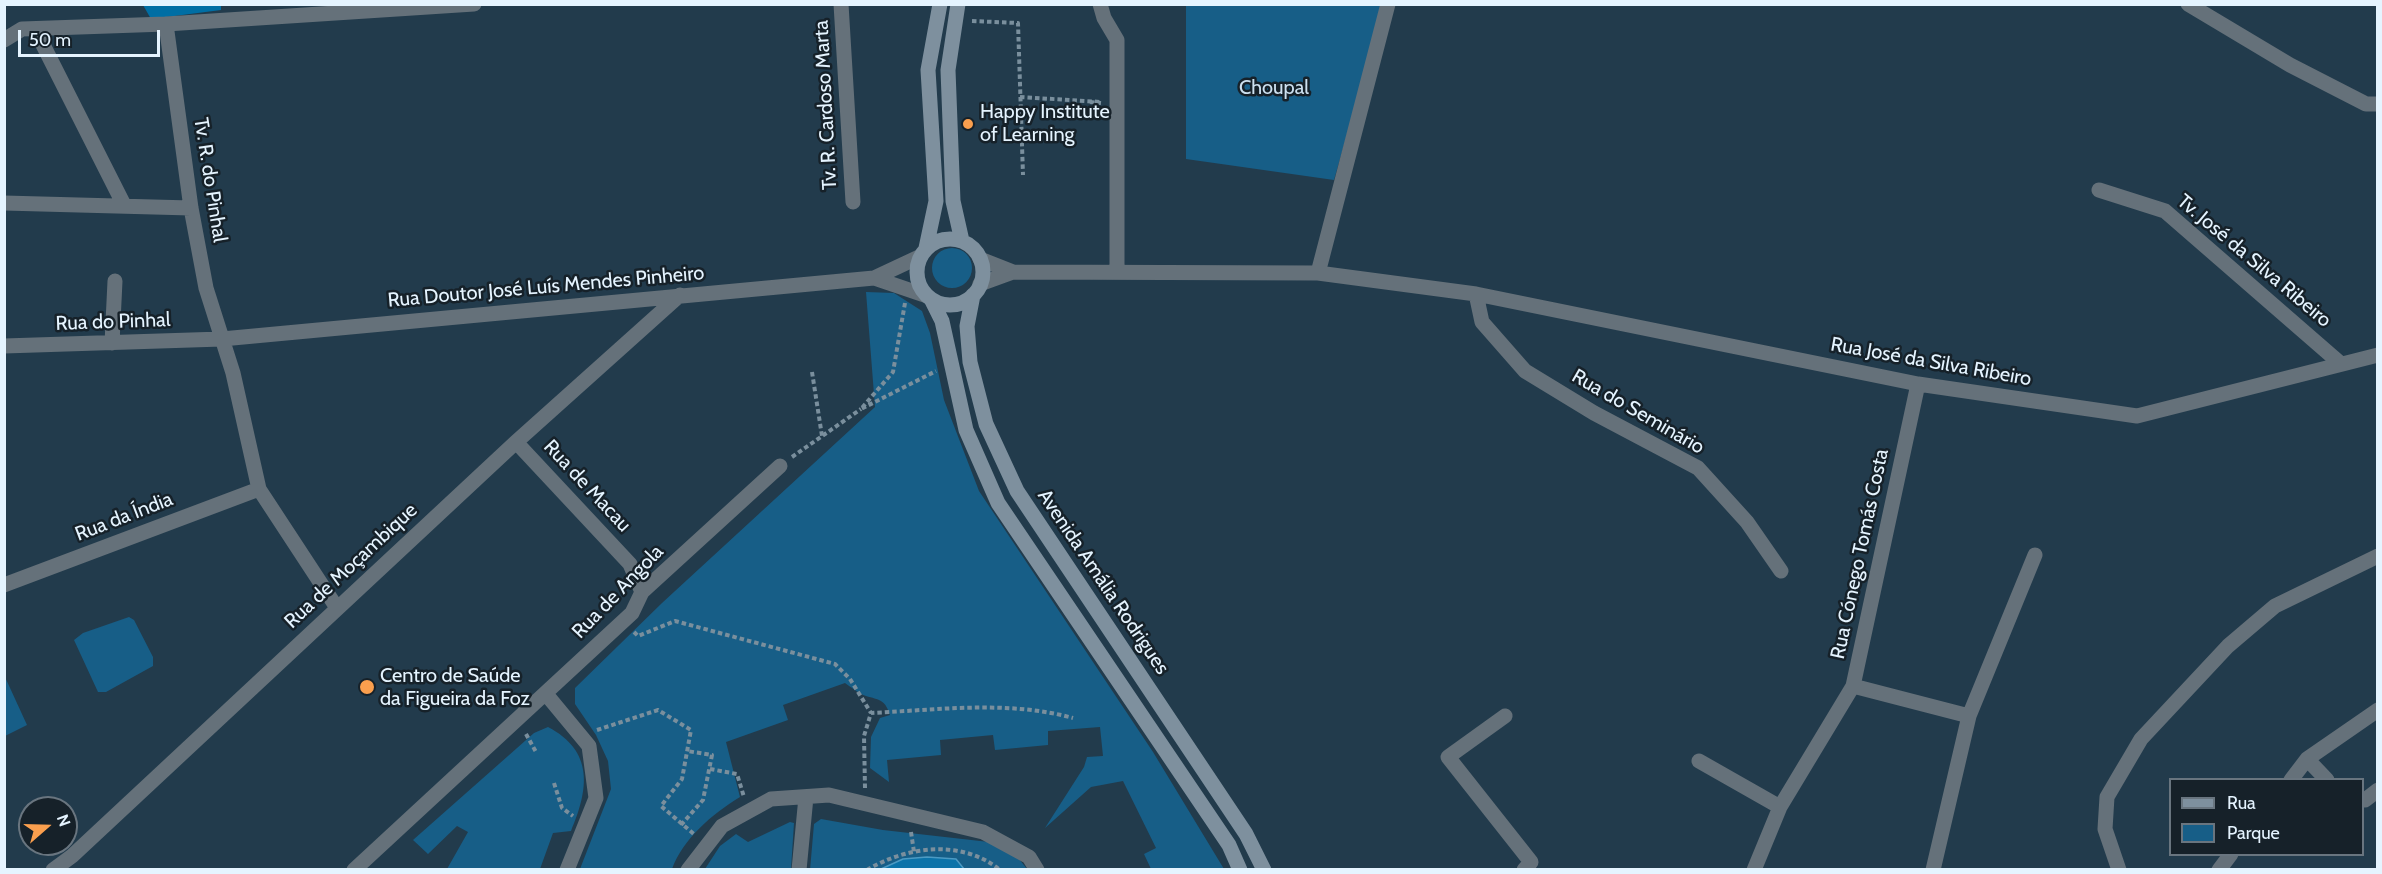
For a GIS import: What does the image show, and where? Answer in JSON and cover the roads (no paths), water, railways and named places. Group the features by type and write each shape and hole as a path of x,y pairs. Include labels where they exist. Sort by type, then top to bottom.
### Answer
{"main road":[{"path":"940,4 928,70 936,201 917,276 932,299 942,321 966,430 998,503 1229,845 1240,870"},
{"path":"957,12 948,70 953,201 962,241"},
{"path":"923,252 943,239 962,241 970,245 980,259 982,267 977,289 957,304 932,299"},
{"name":"Avenida Amália Rodrigues","path":"977,289 967,326 970,362 986,424 1017,491 1246,834 1264,870"}],"street":[{"path":"4,40 22,29 35,28 166,24 474,4"},
{"name":"Tv. R. Cardoso Marta","path":"841,4 853,202"},
{"path":"1100,4 1104,18 1117,40 1117,272"},
{"path":"1318,273 1388,4"},
{"path":"2196,6 2290,65 2366,104 2378,104"},
{"name":"Tv. R. do Pinhal","path":"166,24 191,208 206,288 233,373 259,489"},
{"path":"35,28 124,205"},
{"name":"Tv. José da Silva Ribeiro","path":"2099,190 2165,211 2341,364"},
{"path":"4,203 191,208"},
{"name":"Rua Doutor José Luís Mendes Pinheiro","path":"222,339 874,278 923,252"},
{"path":"980,259 1014,272"},
{"path":"977,289 1014,272"},
{"name":"Rua José da Silva Ribeiro","path":"1014,272 1318,273 1476,294 1918,384 2137,416 2378,355"},
{"name":"Rua Doutor José Luís Mendes Pinheiro","path":"874,278 932,299"},
{"path":"112,343 115,281"},
{"name":"Rua do Seminário","path":"1476,294 1482,322 1525,371 1594,413 1698,468 1747,522 1781,571"},
{"name":"Rua de Moçambique","path":"53,870 72,856 516,441 680,295"},
{"name":"Rua do Pinhal","path":"6,347 222,339"},
{"name":"Rua Cónego Tomás Costa","path":"1918,384 1853,686 1969,716"},
{"name":"Rua de Macau","path":"516,441 630,564 642,592"},
{"name":"Rua de Angola","path":"354,870 632,613 642,592 780,466"},
{"path":"259,489 337,608"},
{"name":"Rua da Índia","path":"4,585 259,489"},
{"path":"1934,870 1969,716 2035,555"},
{"path":"2119,870 2105,829 2107,797 2141,739 2228,646 2275,606 2378,556"},
{"path":"1754,870 1780,807 1853,686"},
{"path":"546,694 589,746 596,798 567,870"},
{"path":"2293,778 2307,759 2378,710"},
{"path":"1505,716 1448,757 1531,862 1524,870"},
{"path":"2307,759 2325,778"},
{"path":"1699,761 1780,807"},
{"path":"2368,801 2378,790"},
{"path":"688,870 722,826 771,799 829,795 983,832 1029,857 1037,870"},
{"path":"799,870 806,797"},
{"path":"2219,870 2230,856"}],"place":[{"name":"Happy Institute of Learning","path":"968,124"},
{"name":"Centro de Saúde da Figueira da Foz","path":"367,687"}],"park label":[{"name":"Choupal","path":"1274,88"}]}
